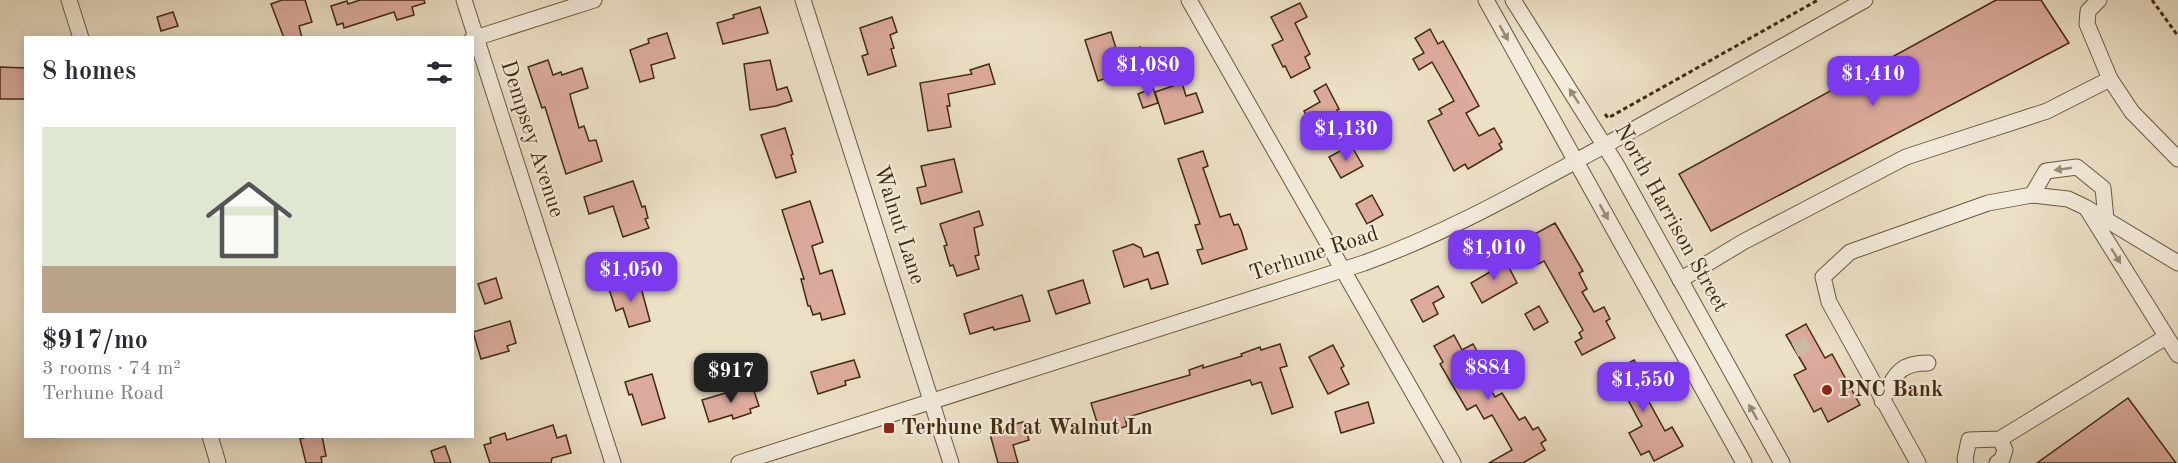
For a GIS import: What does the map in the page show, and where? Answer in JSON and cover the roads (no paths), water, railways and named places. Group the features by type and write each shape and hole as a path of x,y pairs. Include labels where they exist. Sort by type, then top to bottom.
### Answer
{"street":[{"path":"69,0 80,36"},
{"name":"Dempsey Avenue","path":"464,0 473,36"},
{"path":"474,39 594,0"},
{"name":"Walnut Lane","path":"803,0 951,463"},
{"path":"1189,0 1453,463"},
{"path":"1486,0 1744,463"},
{"name":"North Harrison Street","path":"1513,0 1605,146 1782,463"},
{"name":"Terhune Road","path":"739,463 1385,256 1428,239 1605,146 1865,0"},
{"path":"2099,0 2088,11 2087,24 2110,79 2132,112 2178,159"},
{"name":"Dempsey Avenue","path":"474,39 613,463"},
{"path":"1680,280 1743,242 1906,157 2047,111 2110,79"},
{"path":"2032,195 2046,171 2077,167 2103,188 2106,219"},
{"path":"1918,463 1829,302 1823,277 1850,252 1988,203 2032,195 2068,199 2106,219 2178,263"},
{"path":"2085,207 2178,355"},
{"path":"1966,463 1969,440 2000,439 2166,337"},
{"path":"1882,401 1897,372 1911,363 1928,363"},
{"path":"211,438 218,463"},
{"path":"1997,463 2002,459 2005,450 2000,439"}],"tunnel":[{"path":"1795,350 1815,340"}],"place":[{"name":"PNC Bank","path":"1827,390"},
{"name":"Terhune Rd at Walnut Ln","path":"889,428"}]}
